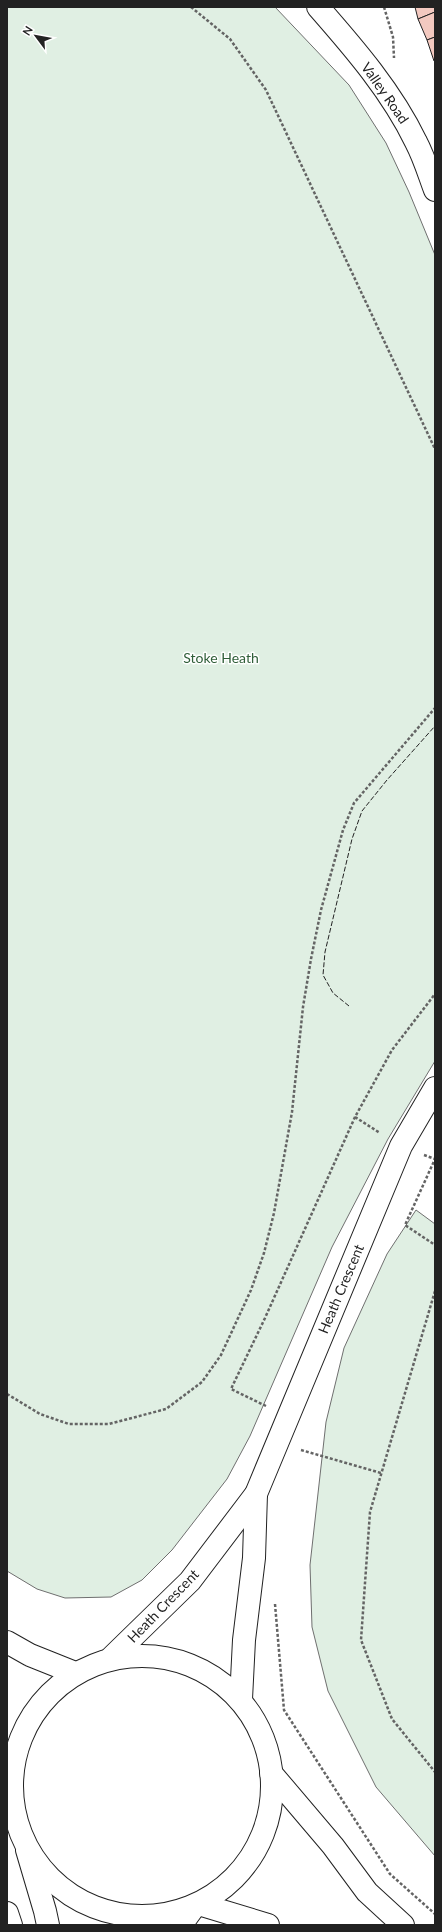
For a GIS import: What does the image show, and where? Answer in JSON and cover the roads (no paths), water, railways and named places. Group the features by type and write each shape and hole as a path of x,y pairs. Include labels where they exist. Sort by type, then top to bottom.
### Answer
{"main road":[{"name":"Valley Road","path":"318,7 377,78 403,117 417,143 435,190"},
{"name":"Heath Crescent","path":"111,1658 190,1581 256,1494 401,1146 435,1088"},
{"name":"Heath Crescent","path":"241,1699 244,1640 254,1558 256,1494"},
{"path":"7,1642 30,1655 75,1673"},
{"path":"48,1925 27,1850 10,1800 13,1761 28,1721 49,1694 75,1673 111,1658 157,1656 179,1660 206,1671 241,1699 265,1741 271,1773 269,1818 262,1838 237,1876 198,1906 181,1925"},
{"path":"271,1773 333,1846 367,1892 403,1925"},
{"path":"27,1850 44,1874 58,1887 81,1902 95,1908 148,1917 198,1906 268,1925"},
{"path":"7,1913 11,1925"}],"park label":[{"name":"Stoke Heath","path":"221,658"}]}
